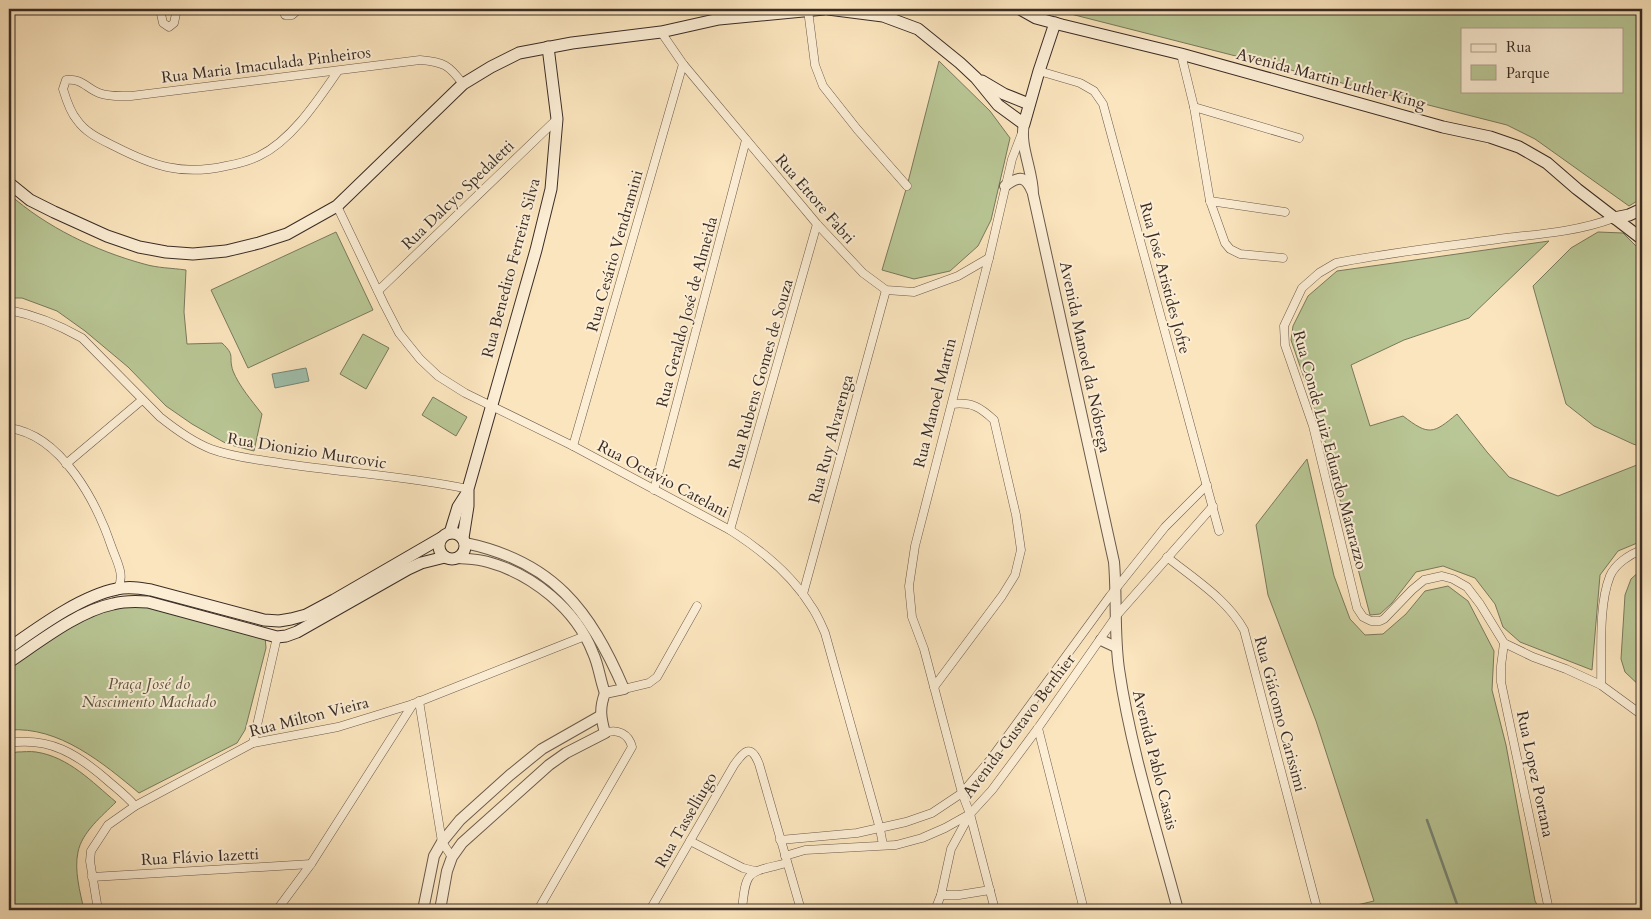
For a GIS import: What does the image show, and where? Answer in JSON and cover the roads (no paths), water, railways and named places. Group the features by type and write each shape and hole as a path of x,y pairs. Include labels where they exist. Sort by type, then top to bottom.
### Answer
{"main road":[{"path":"9,183 30,200 107,236 139,248 193,254 226,251 287,234 337,206 463,84 519,53 548,47 660,32 719,19 824,9"},
{"path":"828,9 883,16 918,29 976,78 998,105 1023,129"},
{"name":"Avenida Martin Luther King","path":"1020,9 1036,18 1181,54 1443,127 1490,137 1519,146 1547,163 1614,218 1638,235"},
{"name":"Rua Manoel Martin","path":"1023,129 1055,23"},
{"name":"Rua Benedito Ferreira Silva","path":"445,536 467,491 536,250 551,189 557,119 548,47"},
{"path":"976,78 1004,94 1029,104"},
{"name":"Avenida Martin Luther King","path":"1614,218 1640,211"},
{"name":"Avenida Martin Luther King","path":"1638,235 1634,219 1640,211"},
{"name":"Rua Benedito Ferreira Silva","path":"464,541 468,506 467,491"},
{"path":"9,648 38,627 85,600 118,588 136,587 151,590 264,620 280,621 291,619 334,600 445,536 459,534 464,541 465,549 458,558 449,559 445,557 421,563 298,632 286,636 277,636 148,602 133,601 112,604 77,617 9,662"},
{"path":"445,536 439,549 445,557"}],"street":[{"path":"162,9 162,23 170,27 174,23 178,9"},
{"path":"282,9 285,15 292,15 298,9"},
{"path":"808,10 815,64 824,86 857,129 907,186"},
{"name":"Rua Ettore Fabri","path":"660,32 683,64 817,224 863,273 886,290"},
{"path":"1181,54 1194,107 1210,201 1225,243 1230,249 1240,254 1283,258"},
{"name":"Rua Maria Imaculada Pinheiros","path":"338,71 318,100 280,141 259,156 207,170 182,170 155,164 92,135 77,120 63,89 66,80 74,79 97,92 109,96 131,96 420,60 439,62 454,72 463,84"},
{"name":"Rua Cesário Vendramini","path":"573,446 683,64"},
{"name":"Rua José Aristides Jofre","path":"1039,71 1080,83 1094,91 1103,104 1219,531"},
{"path":"1194,107 1299,138"},
{"name":"Rua Dalcyo Spedaletti","path":"378,291 557,119"},
{"name":"Rua Manoel Martin","path":"995,910 924,649 912,617 908,586 915,546 989,258 1014,149 1023,129"},
{"name":"Avenida Manoel da Nóbrega","path":"1023,129 1032,176 1033,194 1114,562 1117,615"},
{"name":"Rua Geraldo José de Almeida","path":"654,490 746,140"},
{"path":"1005,186 1020,178 1030,185 1033,194"},
{"path":"1210,201 1285,212"},
{"name":"Rua Octávio Catelani","path":"337,206 400,333 420,360 438,376 465,393 573,446 730,530 748,541 771,561 803,594 812,606 825,633 883,845"},
{"name":"Rua Conde Luiz Eduardo Matarazzo","path":"1504,643 1467,587 1453,579 1442,576 1424,580 1384,620 1371,621 1359,613 1313,426 1285,345 1284,326 1302,288 1336,262 1573,231 1614,218"},
{"name":"Rua Rubens Gomes de Souza","path":"730,530 817,224"},
{"path":"886,290 914,292 958,276 989,258"},
{"name":"Rua Ruy Alvarenga","path":"803,594 886,290"},
{"name":"Rua Dionizio Murcovic","path":"9,310 29,314 68,330 82,338 142,400 174,428 213,450 255,460 441,483 467,491"},
{"path":"66,464 142,400"},
{"path":"934,687 1015,575 1021,550 1016,515 994,420 983,410 967,402 952,404"},
{"path":"9,428 24,432 50,447 83,485 106,528 116,557 122,575 118,588"},
{"name":"Avenida Gustavo Berthier","path":"780,840 880,829 932,813 962,793 990,760 1116,588 1165,527 1207,485"},
{"name":"Avenida Gustavo Berthier","path":"755,871 805,850 896,844 922,838 970,814 992,790 1038,728 1117,615 1213,506"},
{"path":"464,541 508,556 534,568 556,584 587,619 614,666 624,689"},
{"path":"1601,685 1603,611 1611,575 1621,562 1633,552 1642,550"},
{"name":"Rua Giácomo Carissimi","path":"1167,557 1223,603 1233,613 1244,630 1317,908"},
{"path":"458,558 487,561 530,580 555,600 571,617 585,636 599,670 605,693 600,709 605,733"},
{"path":"605,693 649,683 657,677 697,606"},
{"name":"Avenida Pablo Casais","path":"1117,615 1116,647 1127,718 1178,910"},
{"path":"253,743 277,636"},
{"name":"Rua Milton Vieira","path":"98,910 90,861 94,845 108,825 135,806 253,743 338,727 416,702 585,636"},
{"path":"1101,640 1116,647"},
{"path":"1504,643 1533,658 1566,669 1601,685 1642,715"},
{"name":"Rua Lopez Portana","path":"1504,643 1501,666 1502,682 1549,910"},
{"path":"599,670 614,666"},
{"path":"416,702 442,842 452,857"},
{"path":"277,910 311,864 416,702"},
{"path":"423,910 434,856 442,842 460,820 542,749 600,716"},
{"path":"1038,728 1084,910"},
{"path":"440,910 447,871 452,857 462,843 549,764 605,733 616,731 623,734 631,742 632,747 538,910"},
{"path":"9,743 38,742 66,750 96,771 135,806"},
{"name":"Rua Tasselliugo","path":"650,910 734,765 742,754 747,751 752,752 756,756 760,764 780,840"},
{"path":"936,910 951,849 970,814"},
{"path":"690,840 743,868 755,871"},
{"path":"780,840 801,910"},
{"name":"Rua Flávio Iazetti","path":"92,877 311,864"},
{"path":"742,910 744,885 747,878 755,871"},
{"path":"941,895 959,895 990,890"}],"waterway":[{"path":"1427,820 1459,910"}],"park label":[{"name":"Praça José do Nascimento Machado","path":"149,693"}]}
